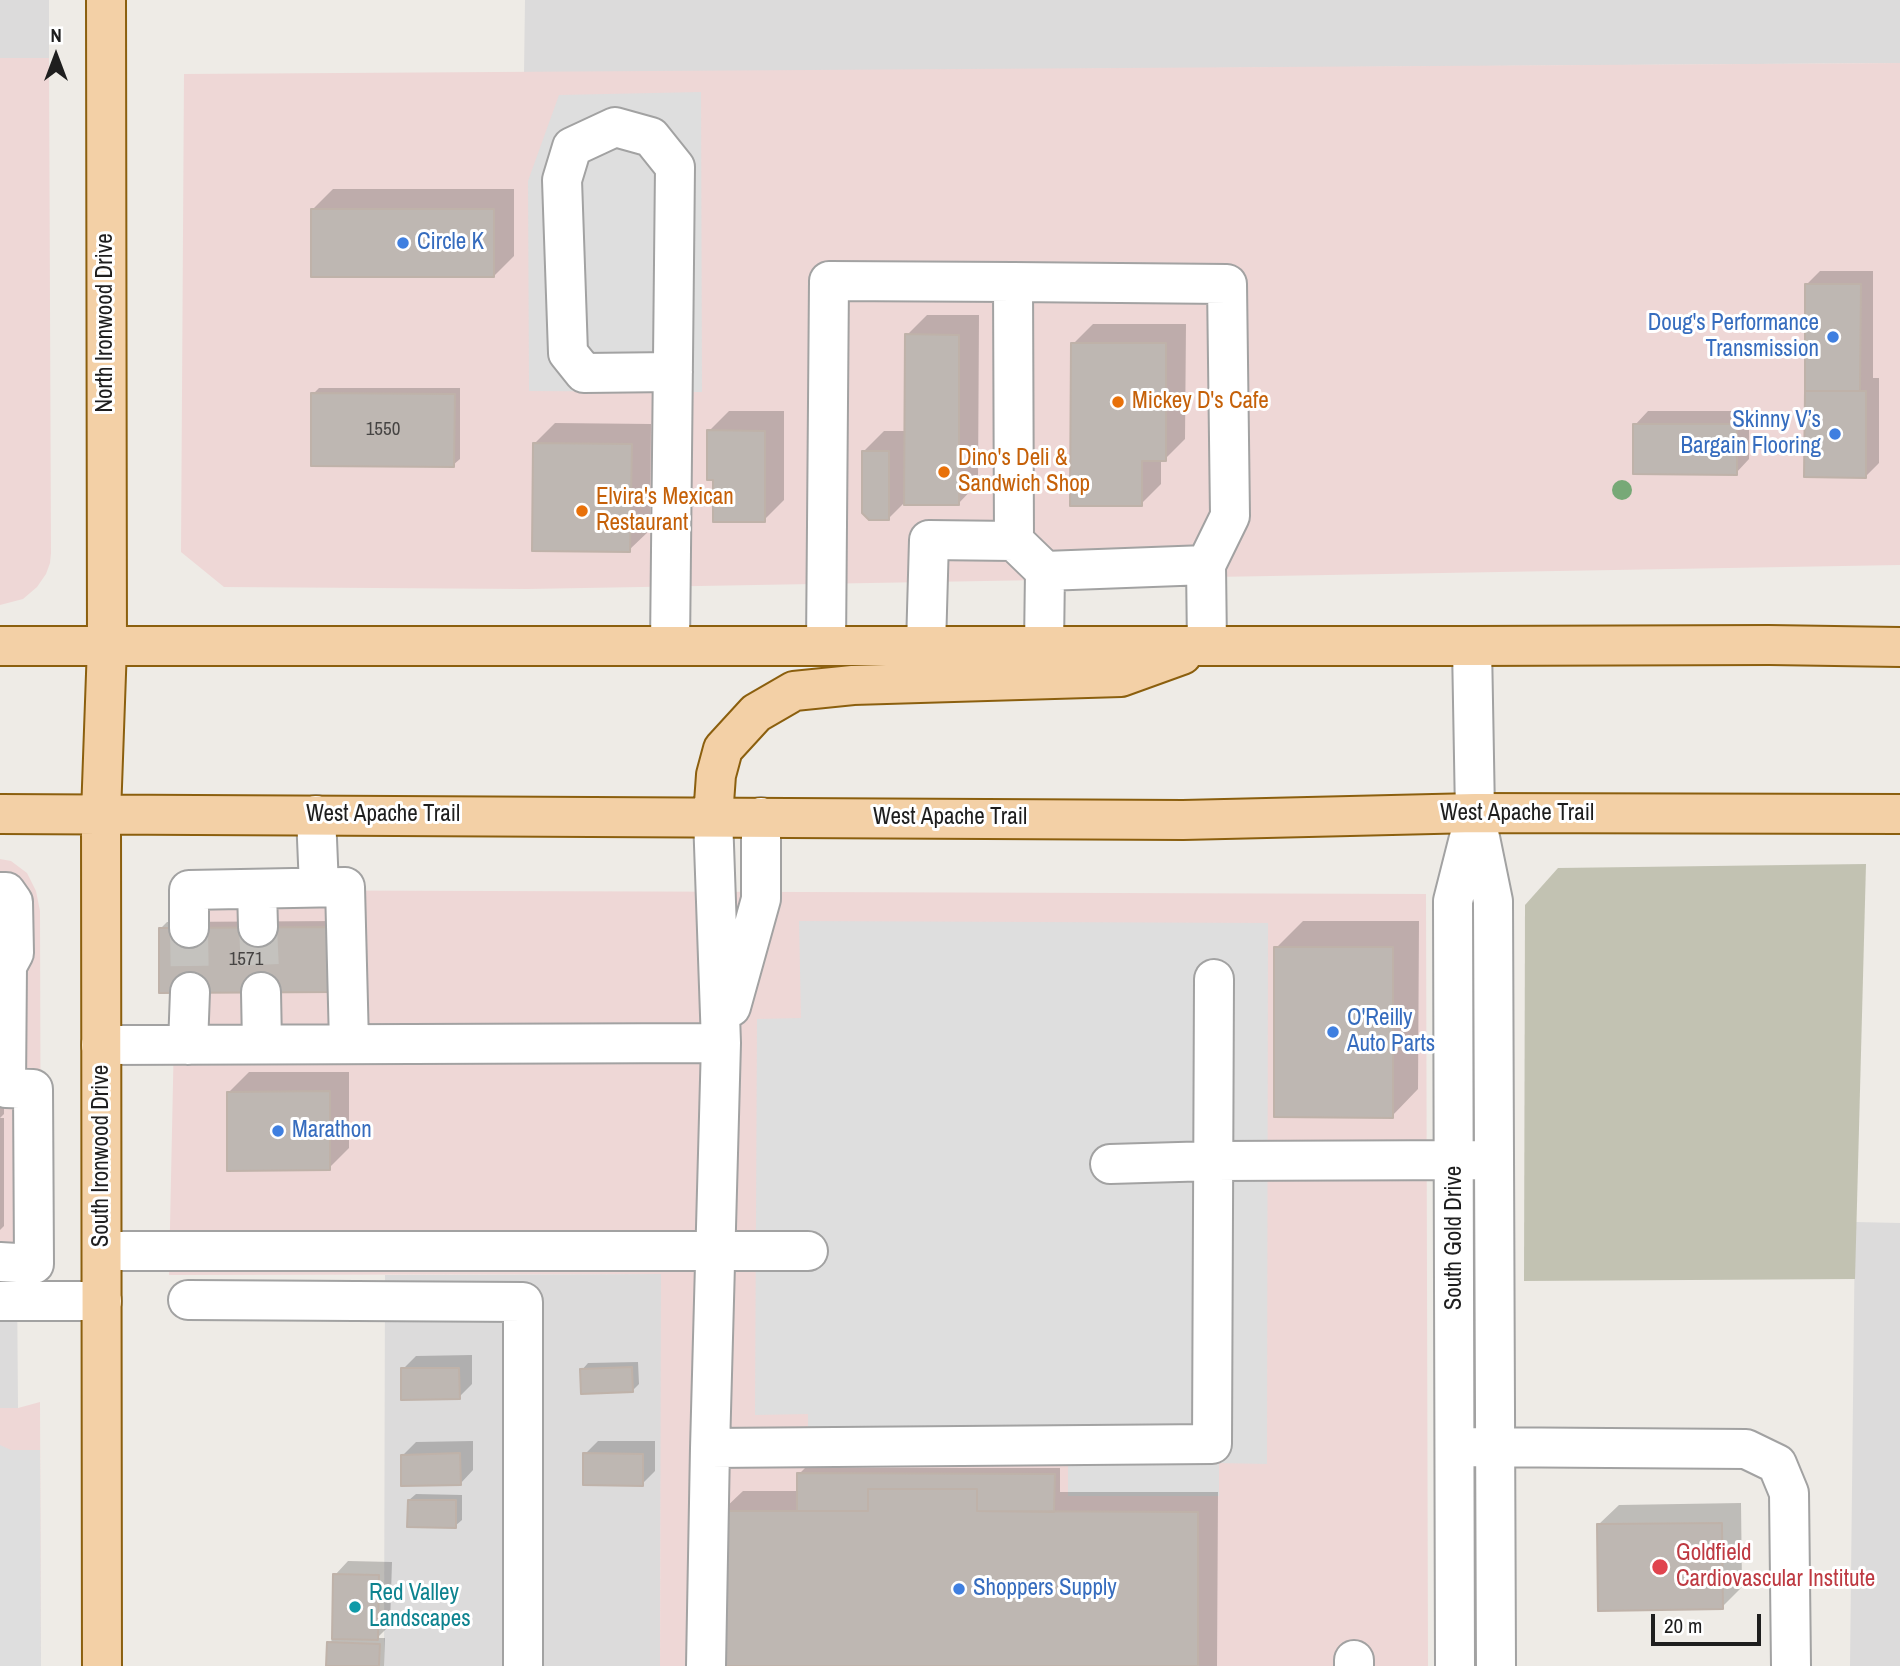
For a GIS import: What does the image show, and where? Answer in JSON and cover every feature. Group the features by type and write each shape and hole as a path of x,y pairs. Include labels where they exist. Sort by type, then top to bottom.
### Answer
{"main road":[{"name":"North Ironwood Drive","path":"106,0 107,646"},
{"path":"0,646 1900,647"},
{"name":"South Ironwood Drive","path":"102,1666 101,814 107,646"},
{"path":"713,817 716,775 723,749 756,713 794,691 853,685 1121,677 1207,646"},
{"name":"West Apache Trail","path":"0,814 1183,820 1475,813 1900,814"}],"street":[{"path":"670,646 673,372 675,167 651,137 615,127 572,147 562,180 568,353 584,373 673,372"},
{"path":"826,646 828,281 1227,284 1230,516 1206,565 1207,646"},
{"path":"1013,282 1014,541"},
{"path":"926,646 929,540 1014,541 1045,571 1206,565"},
{"path":"1044,646 1045,571"},
{"name":"South Gold Drive","path":"1472,646 1475,813 1493,901 1496,1666"},
{"name":"South Gold Drive","path":"1455,1666 1452,901 1475,813"},
{"path":"316,815 319,887"},
{"path":"706,1666 720,1043 713,817"},
{"path":"720,1043 761,899 761,817"},
{"path":"189,928 188,890 345,887 349,1043"},
{"path":"257,888 258,927"},
{"path":"0,892 6,892 13,902 14,953 7,965 6,1088 33,1089 34,1264 0,1262"},
{"path":"710,1448 1212,1444 1214,979"},
{"path":"188,1045 190,992"},
{"path":"261,992 262,1044"},
{"path":"101,1045 720,1043"},
{"path":"1110,1164 1495,1160"},
{"path":"102,1251 808,1251"},
{"path":"188,1300 523,1302 523,1666"},
{"path":"0,1301 102,1301"},
{"path":"1455,1447 1746,1449 1777,1464 1789,1493 1791,1666"}],"shaded area":[{"path":"0,0 49,0 49,58 0,58"},
{"path":"525,0 1900,0 1900,63 524,73"},
{"path":"0,58 49,58 51,553 46,574 37,587 23,599 0,605"},
{"path":"1900,63 1900,565 527,589 224,587 181,552 184,74"},
{"path":"701,92 702,392 529,391 528,181 559,95"},
{"path":"0,859 11,861 27,873 36,891 40,911 41,1276 0,1277"},
{"path":"1866,864 1855,1279 1524,1281 1525,905 1558,868"},
{"path":"177,890 1426,894 1428,1666 660,1666 661,1274 169,1275"},
{"path":"799,921 1268,923 1267,1464 1219,1463 1219,1496 1068,1496 1068,1446 808,1447 808,1414 755,1415 757,1019 801,1018"},
{"path":"1855,1222 1900,1223 1900,1666 1850,1666"},
{"path":"662,1274 660,1666 384,1666 385,1275"},
{"path":"0,1277 17,1277 18,1408 0,1408"},
{"path":"40,1402 41,1666 0,1666 0,1408 18,1408"},
{"path":"0,1445 11,1450 40,1450 41,1666 0,1666"}],"building":[{"name":"Circle K","path":"311,209 494,209 494,277 311,277"},
{"name":"Doug's Performance Transmission","path":"1805,284 1861,284 1860,391 1805,391"},
{"path":"905,334 959,335 959,505 904,505"},
{"name":"Mickey D's Cafe","path":"1071,343 1166,343 1166,461 1142,461 1142,506 1070,506"},
{"name":"Skinny V’s Bargain Flooring","path":"1805,391 1866,391 1866,478 1804,477"},
{"path":"311,393 455,394 454,467 311,466"},
{"path":"1633,424 1737,424 1737,475 1633,474"},
{"path":"707,430 765,431 765,522 713,522 713,480 707,480"},
{"name":"Elvira's Mexican Restaurant","path":"533,443 632,444 630,552 532,551"},
{"path":"862,451 889,451 889,520 869,520 862,513"},
{"path":"334,927 334,992 159,993 159,928"},
{"name":"O'Reilly Auto Parts","path":"1274,947 1393,947 1393,1118 1274,1117"},
{"name":"Marathon","path":"330,1091 330,1170 227,1171 227,1092"},
{"path":"632,1367 633,1392 581,1394 580,1369"},
{"path":"401,1368 459,1368 460,1399 401,1400"},
{"path":"460,1453 461,1485 401,1486 401,1455"},
{"path":"583,1453 643,1454 643,1486 583,1485"},
{"path":"797,1473 1055,1474 1054,1512 977,1511 977,1489 868,1489 868,1511 797,1511"},
{"name":"Shoppers Supply","path":"868,1489 977,1489 977,1511 1198,1512 1198,1666 720,1666 721,1511 868,1511"},
{"path":"408,1500 456,1500 456,1528 407,1527"},
{"name":"Goldfield Cardiovascular Institute","path":"1722,1523 1723,1609 1598,1611 1597,1524"},
{"name":"Red Valley Landscapes","path":"333,1574 379,1575 378,1640 332,1639"},
{"path":"327,1642 380,1644 379,1666 326,1666"}],"tunnel":[{"path":"258,927 261,992"},
{"path":"189,928 190,992"}],"place":[{"name":"Circle K","path":"403,243"},
{"name":"Doug's Performance Transmission","path":"1833,337"},
{"name":"Mickey D's Cafe","path":"1118,402"},
{"name":"Skinny V’s Bargain Flooring","path":"1835,434"},
{"name":"Dino's Deli & Sandwich Shop","path":"944,472"},
{"name":"Elvira's Mexican Restaurant","path":"582,511"},
{"name":"O'Reilly Auto Parts","path":"1333,1032"},
{"name":"Marathon","path":"278,1131"},
{"name":"Goldfield Cardiovascular Institute","path":"1660,1567"},
{"name":"Shoppers Supply","path":"959,1589"},
{"name":"Red Valley Landscapes","path":"355,1607"}]}
